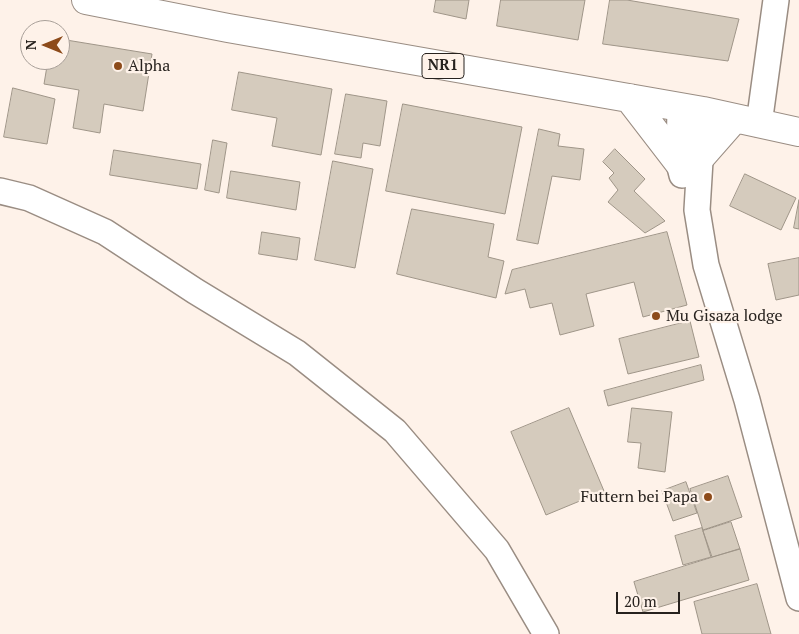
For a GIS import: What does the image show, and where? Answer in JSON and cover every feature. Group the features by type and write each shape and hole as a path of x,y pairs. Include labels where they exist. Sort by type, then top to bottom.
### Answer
{"highway":[{"name":"NR1","path":"86,0 228,28 692,109 799,132"},
{"path":"629,98 689,161 747,121"}],"street":[{"path":"747,121 776,0"},
{"path":"692,109 689,161 706,266 747,400 798,593"},
{"path":"0,191 30,198 105,232 195,291 297,353 395,431 497,550 546,634"}],"building":[{"path":"436,0 469,0 466,19 434,12"},
{"path":"501,0 585,0 578,40 497,26"},
{"path":"610,0 627,0 739,19 728,61 603,44"},
{"path":"70,41 152,54 143,111 104,104 100,133 73,128 79,90 44,84 46,70 70,70"},
{"path":"239,72 332,89 321,155 272,146 277,118 232,110"},
{"path":"13,88 55,99 47,144 4,137"},
{"path":"346,94 387,101 380,146 363,143 361,158 335,154"},
{"path":"403,104 522,127 505,214 386,191"},
{"path":"539,129 560,134 558,146 584,149 580,180 552,176 538,244 517,240"},
{"path":"213,140 227,143 219,193 205,190"},
{"path":"615,149 645,179 634,191 665,221 645,233 608,202 618,190 609,178 614,173 603,162"},
{"path":"114,150 201,164 197,189 110,175"},
{"path":"333,161 373,169 355,268 315,260"},
{"path":"231,171 300,182 296,210 227,198"},
{"path":"745,174 796,198 781,230 730,206"},
{"path":"799,200 799,229 794,228"},
{"path":"412,209 494,224 488,257 504,261 496,298 397,274"},
{"path":"262,232 300,238 297,260 259,254"},
{"path":"667,232 687,305 643,317 634,282 586,294 594,326 560,335 552,303 530,308 525,289 505,294 512,270"},
{"path":"799,258 799,295 776,300 768,264"},
{"path":"690,321 699,357 628,374 619,339"},
{"path":"701,365 704,380 608,406 604,391"},
{"path":"569,408 604,491 546,515 511,432"},
{"path":"632,408 672,412 665,472 638,468 641,443 628,442"},
{"path":"728,476 742,517 703,530 690,489"},
{"path":"686,482 697,513 673,521 662,491"},
{"path":"731,522 740,549 712,557 703,531"},
{"path":"702,528 711,557 683,565 675,536"},
{"path":"740,549 749,580 643,612 634,582"},
{"path":"757,584 771,634 702,634 694,602"}],"place":[{"name":"Alpha","path":"118,66"},
{"name":"Mu Gisaza lodge","path":"656,316"},
{"name":"Futtern bei Papa","path":"708,497"}]}
